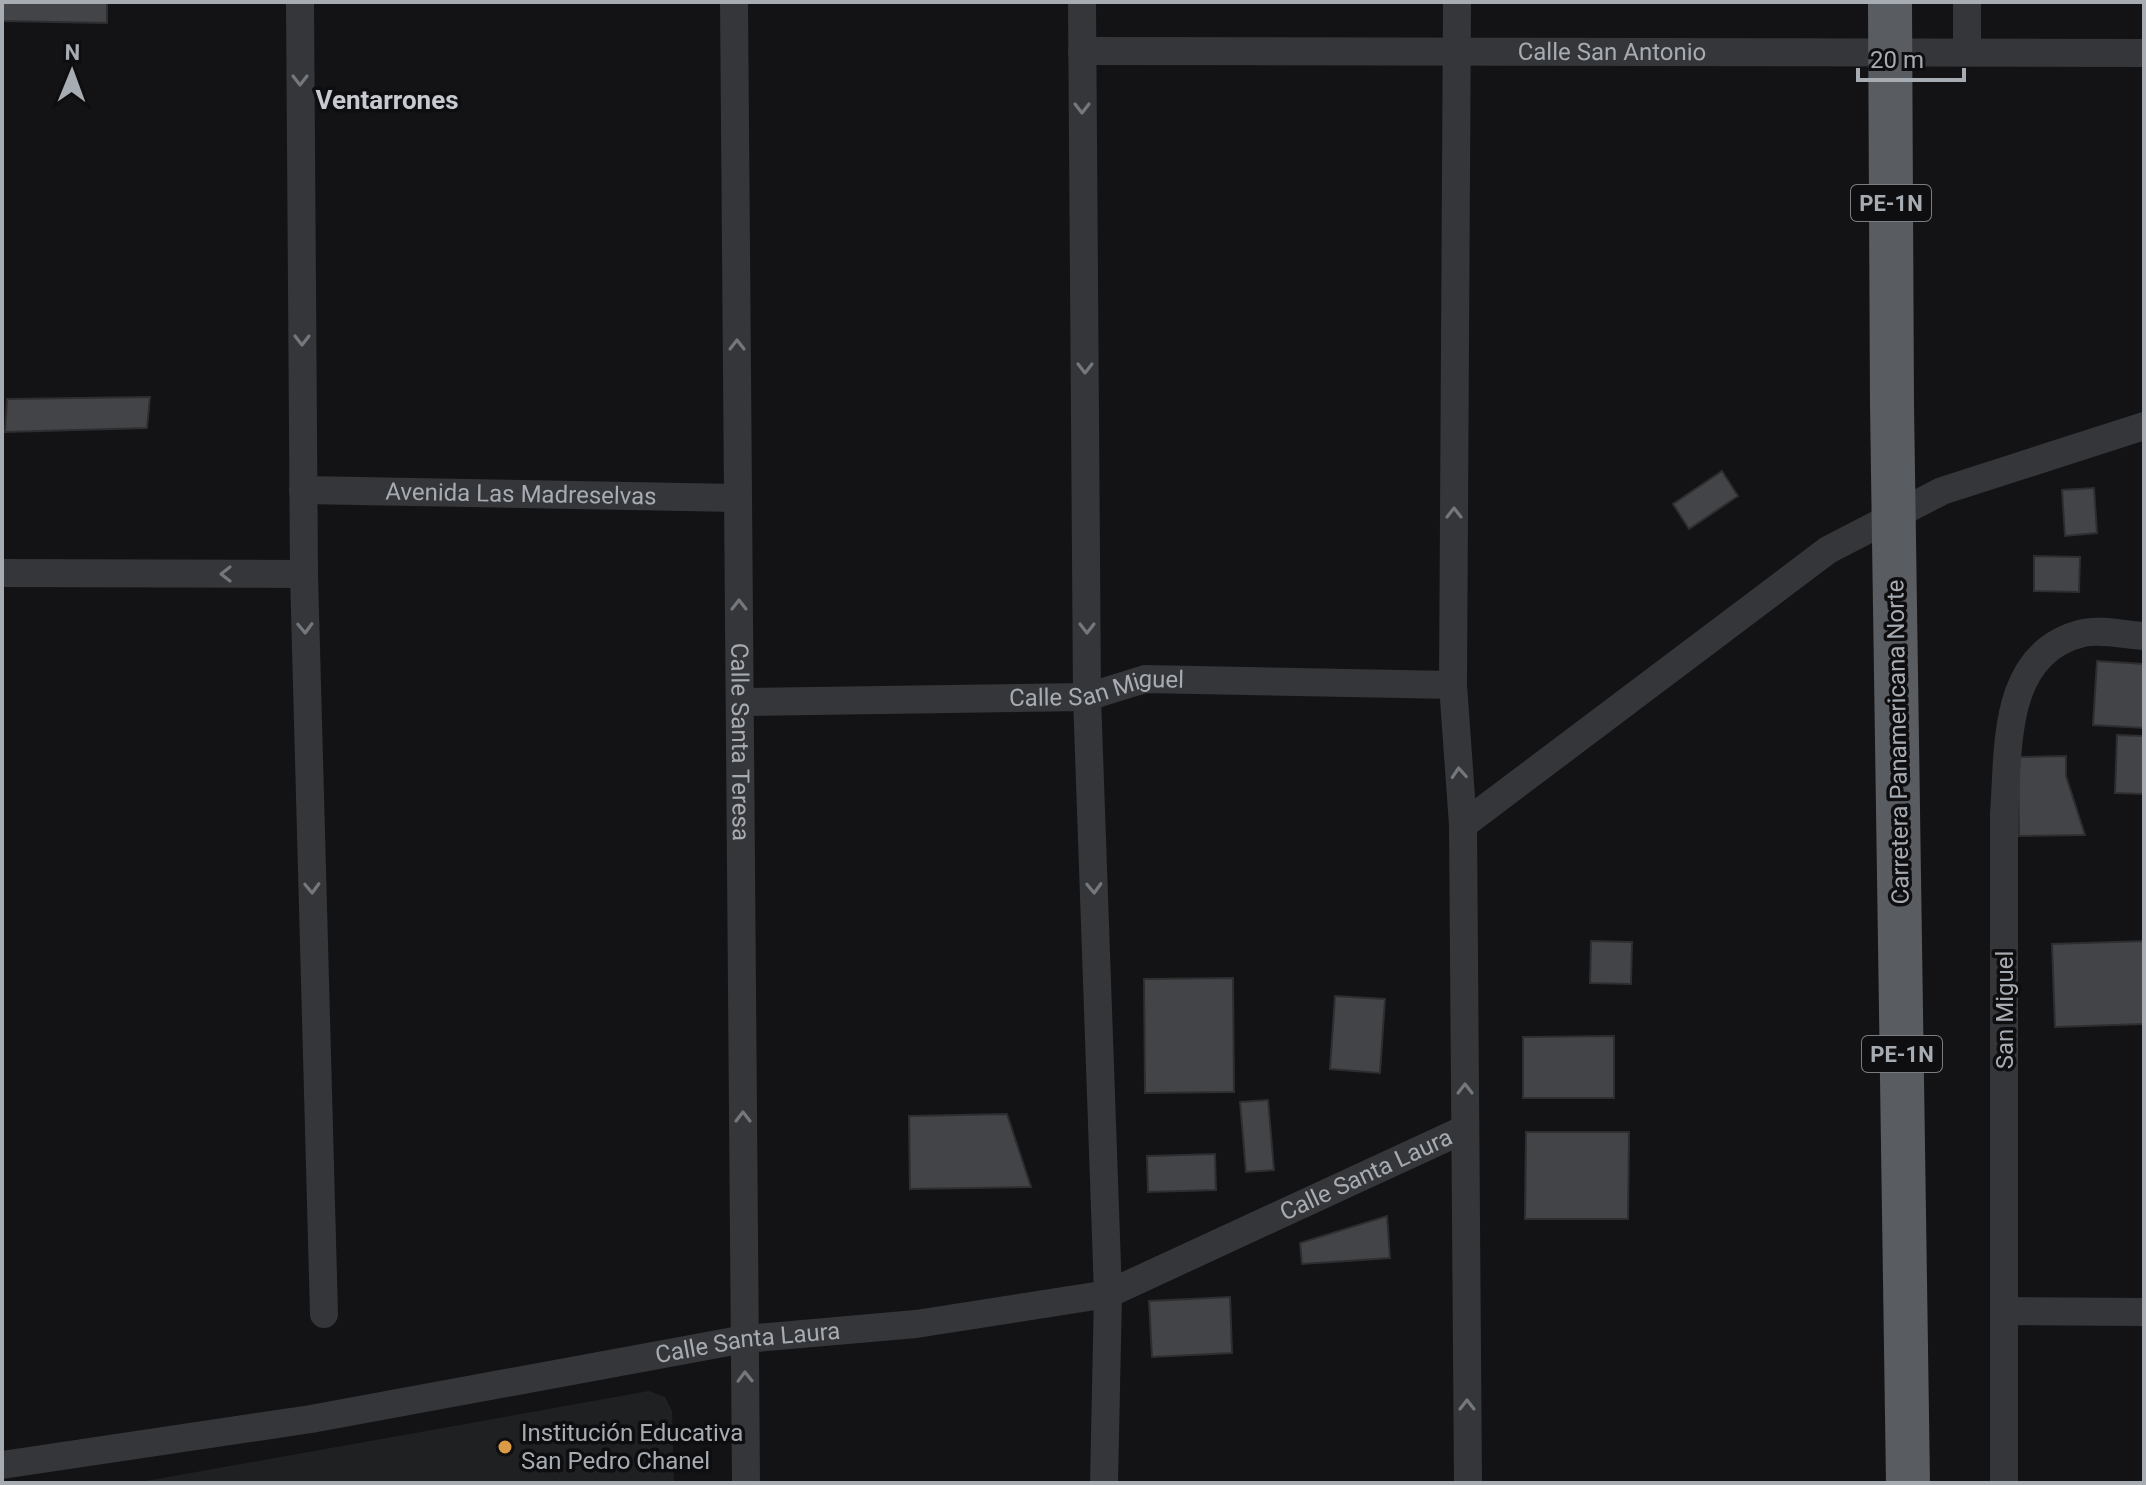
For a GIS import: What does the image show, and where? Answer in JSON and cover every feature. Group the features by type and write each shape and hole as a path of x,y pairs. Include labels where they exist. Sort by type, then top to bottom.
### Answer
{"highway":[{"name":"Carretera Panamericana Norte","path":"1890,2 1892,405 1908,1483"}],"street":[{"path":"300,2 304,574 324,1314"},
{"name":"Calle Santa Teresa","path":"734,2 746,1483"},
{"path":"1082,2 1087,697 1108,1294 1104,1483"},
{"path":"1457,2 1453,685 1463,825 1468,1483"},
{"path":"1967,2 1967,52"},
{"name":"Calle San Antonio","path":"1082,51 2144,53"},
{"path":"1463,825 1828,550 1942,491 2144,426"},
{"name":"Avenida Las Madreselvas","path":"303,490 738,498"},
{"path":"2,573 304,574"},
{"name":"San Miguel","path":"2004,1483 2004,814 2012,709 2036,656 2083,633 2144,636"},
{"name":"Calle San Miguel","path":"740,702 1087,697 1145,679 1453,685"},
{"name":"Calle Santa Laura","path":"2,1465 311,1419 745,1339 916,1324 1108,1294 1465,1129"},
{"path":"2005,1311 2144,1312"}],"shaded area":[{"name":"Institución Educativa San Pedro Chanel","path":"649,1391 665,1397 672,1411 674,1483 135,1483"}],"building":[{"path":"2,2 107,2 107,23 2,21"},
{"path":"150,397 147,428 5,432 7,399"},
{"path":"1722,471 1738,496 1689,529 1673,504"},
{"path":"2094,488 2097,533 2065,536 2062,490"},
{"path":"2034,556 2080,557 2079,592 2034,591"},
{"path":"2097,661 2144,664 2144,728 2093,725"},
{"path":"2117,735 2144,736 2144,794 2115,793"},
{"path":"2066,756 2066,776 2085,835 2019,836 2018,757"},
{"path":"1591,941 1632,942 1631,984 1590,983"},
{"path":"2144,941 2144,1024 2055,1027 2052,944"},
{"path":"1233,978 1234,1092 1145,1093 1144,979"},
{"path":"1335,996 1385,999 1380,1073 1330,1069"},
{"path":"1614,1036 1614,1098 1523,1098 1523,1037"},
{"path":"1268,1100 1274,1170 1246,1172 1240,1102"},
{"path":"1007,1114 1031,1187 910,1189 909,1116"},
{"path":"1526,1132 1629,1132 1628,1219 1525,1219"},
{"path":"1215,1154 1216,1190 1148,1192 1147,1156"},
{"path":"1387,1216 1390,1258 1302,1264 1300,1243"},
{"path":"1230,1297 1232,1353 1152,1357 1149,1301"}],"place":[{"name":"Institución Educativa San Pedro Chanel","path":"505,1447"}],"district":[{"name":"Ventarrones","path":"387,100"}]}
